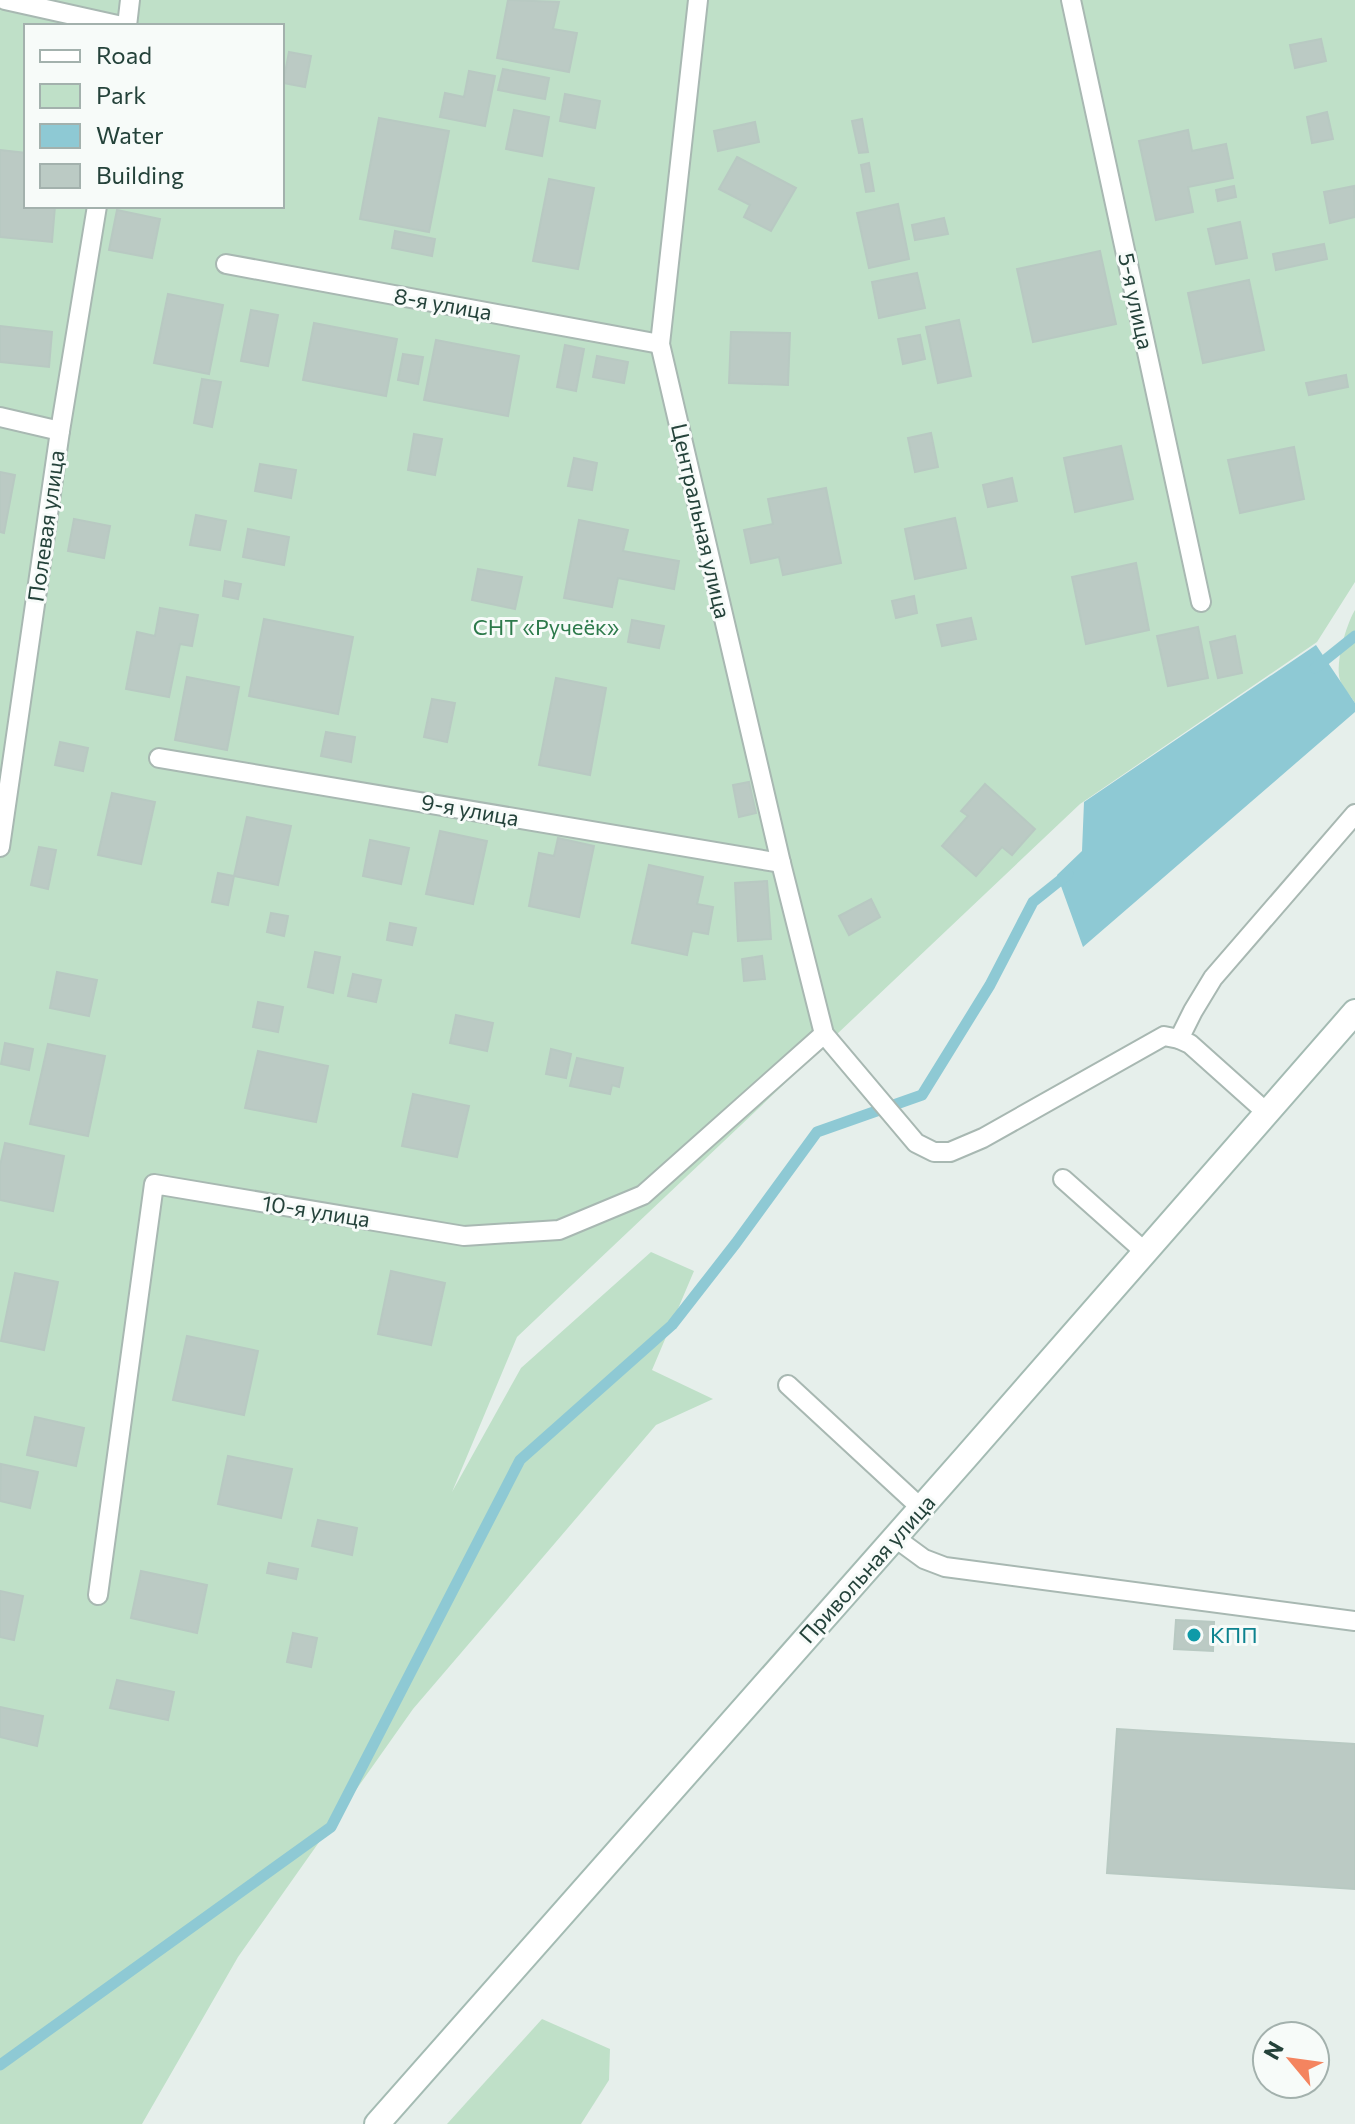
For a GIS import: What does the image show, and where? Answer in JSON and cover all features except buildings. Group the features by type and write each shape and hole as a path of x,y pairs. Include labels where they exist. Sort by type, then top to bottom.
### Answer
{"street":[{"name":"Привольная улица","path":"377,2124 1355,1012"}],"lane":[{"path":"5,0 115,24"},
{"path":"124,24 130,0"},
{"name":"Центральная улица","path":"698,0 660,344 824,1034"},
{"name":"5-я улица","path":"1071,0 1201,602"},
{"name":"Полевая улица","path":"1,838 60,431 97,208"},
{"name":"8-я улица","path":"226,264 660,344"},
{"path":"0,417 60,431"},
{"name":"9-я улица","path":"159,758 781,863"},
{"path":"1179,1039 1213,978 1355,814"},
{"path":"824,1034 916,1143 934,1152 950,1152 983,1138 1164,1036 1190,1044 1266,1112"},
{"name":"10-я улица","path":"98,1595 154,1184 464,1236 559,1230 643,1195 824,1034"},
{"path":"1063,1179 1145,1252"},
{"path":"788,1385 921,1508"},
{"path":"894,1537 924,1559 945,1567 1355,1621"}],"green space":[{"name":"СНТ «Ручеёк»","path":"0,0 1355,0 1355,582 1317,642 1080,804 517,1337 452,1492 521,1368 651,1252 694,1271 652,1370 713,1399 656,1425 413,1709 238,1957 142,2124 0,2124"},
{"path":"1355,610 1355,703 1341,683 1339,664 1342,644"},
{"path":"542,2019 610,2049 609,2080 581,2124 447,2124"}],"water":[{"path":"1316,645 1355,703 1355,712 1083,947 1057,875 1082,851 1084,802"}],"waterway":[{"path":"1315,668 1355,636"},
{"path":"0,2065 331,1827 520,1460 672,1325 817,1132 922,1095 990,985 1033,902 1068,874"}],"place":[{"name":"КПП","path":"1194,1635"}]}
